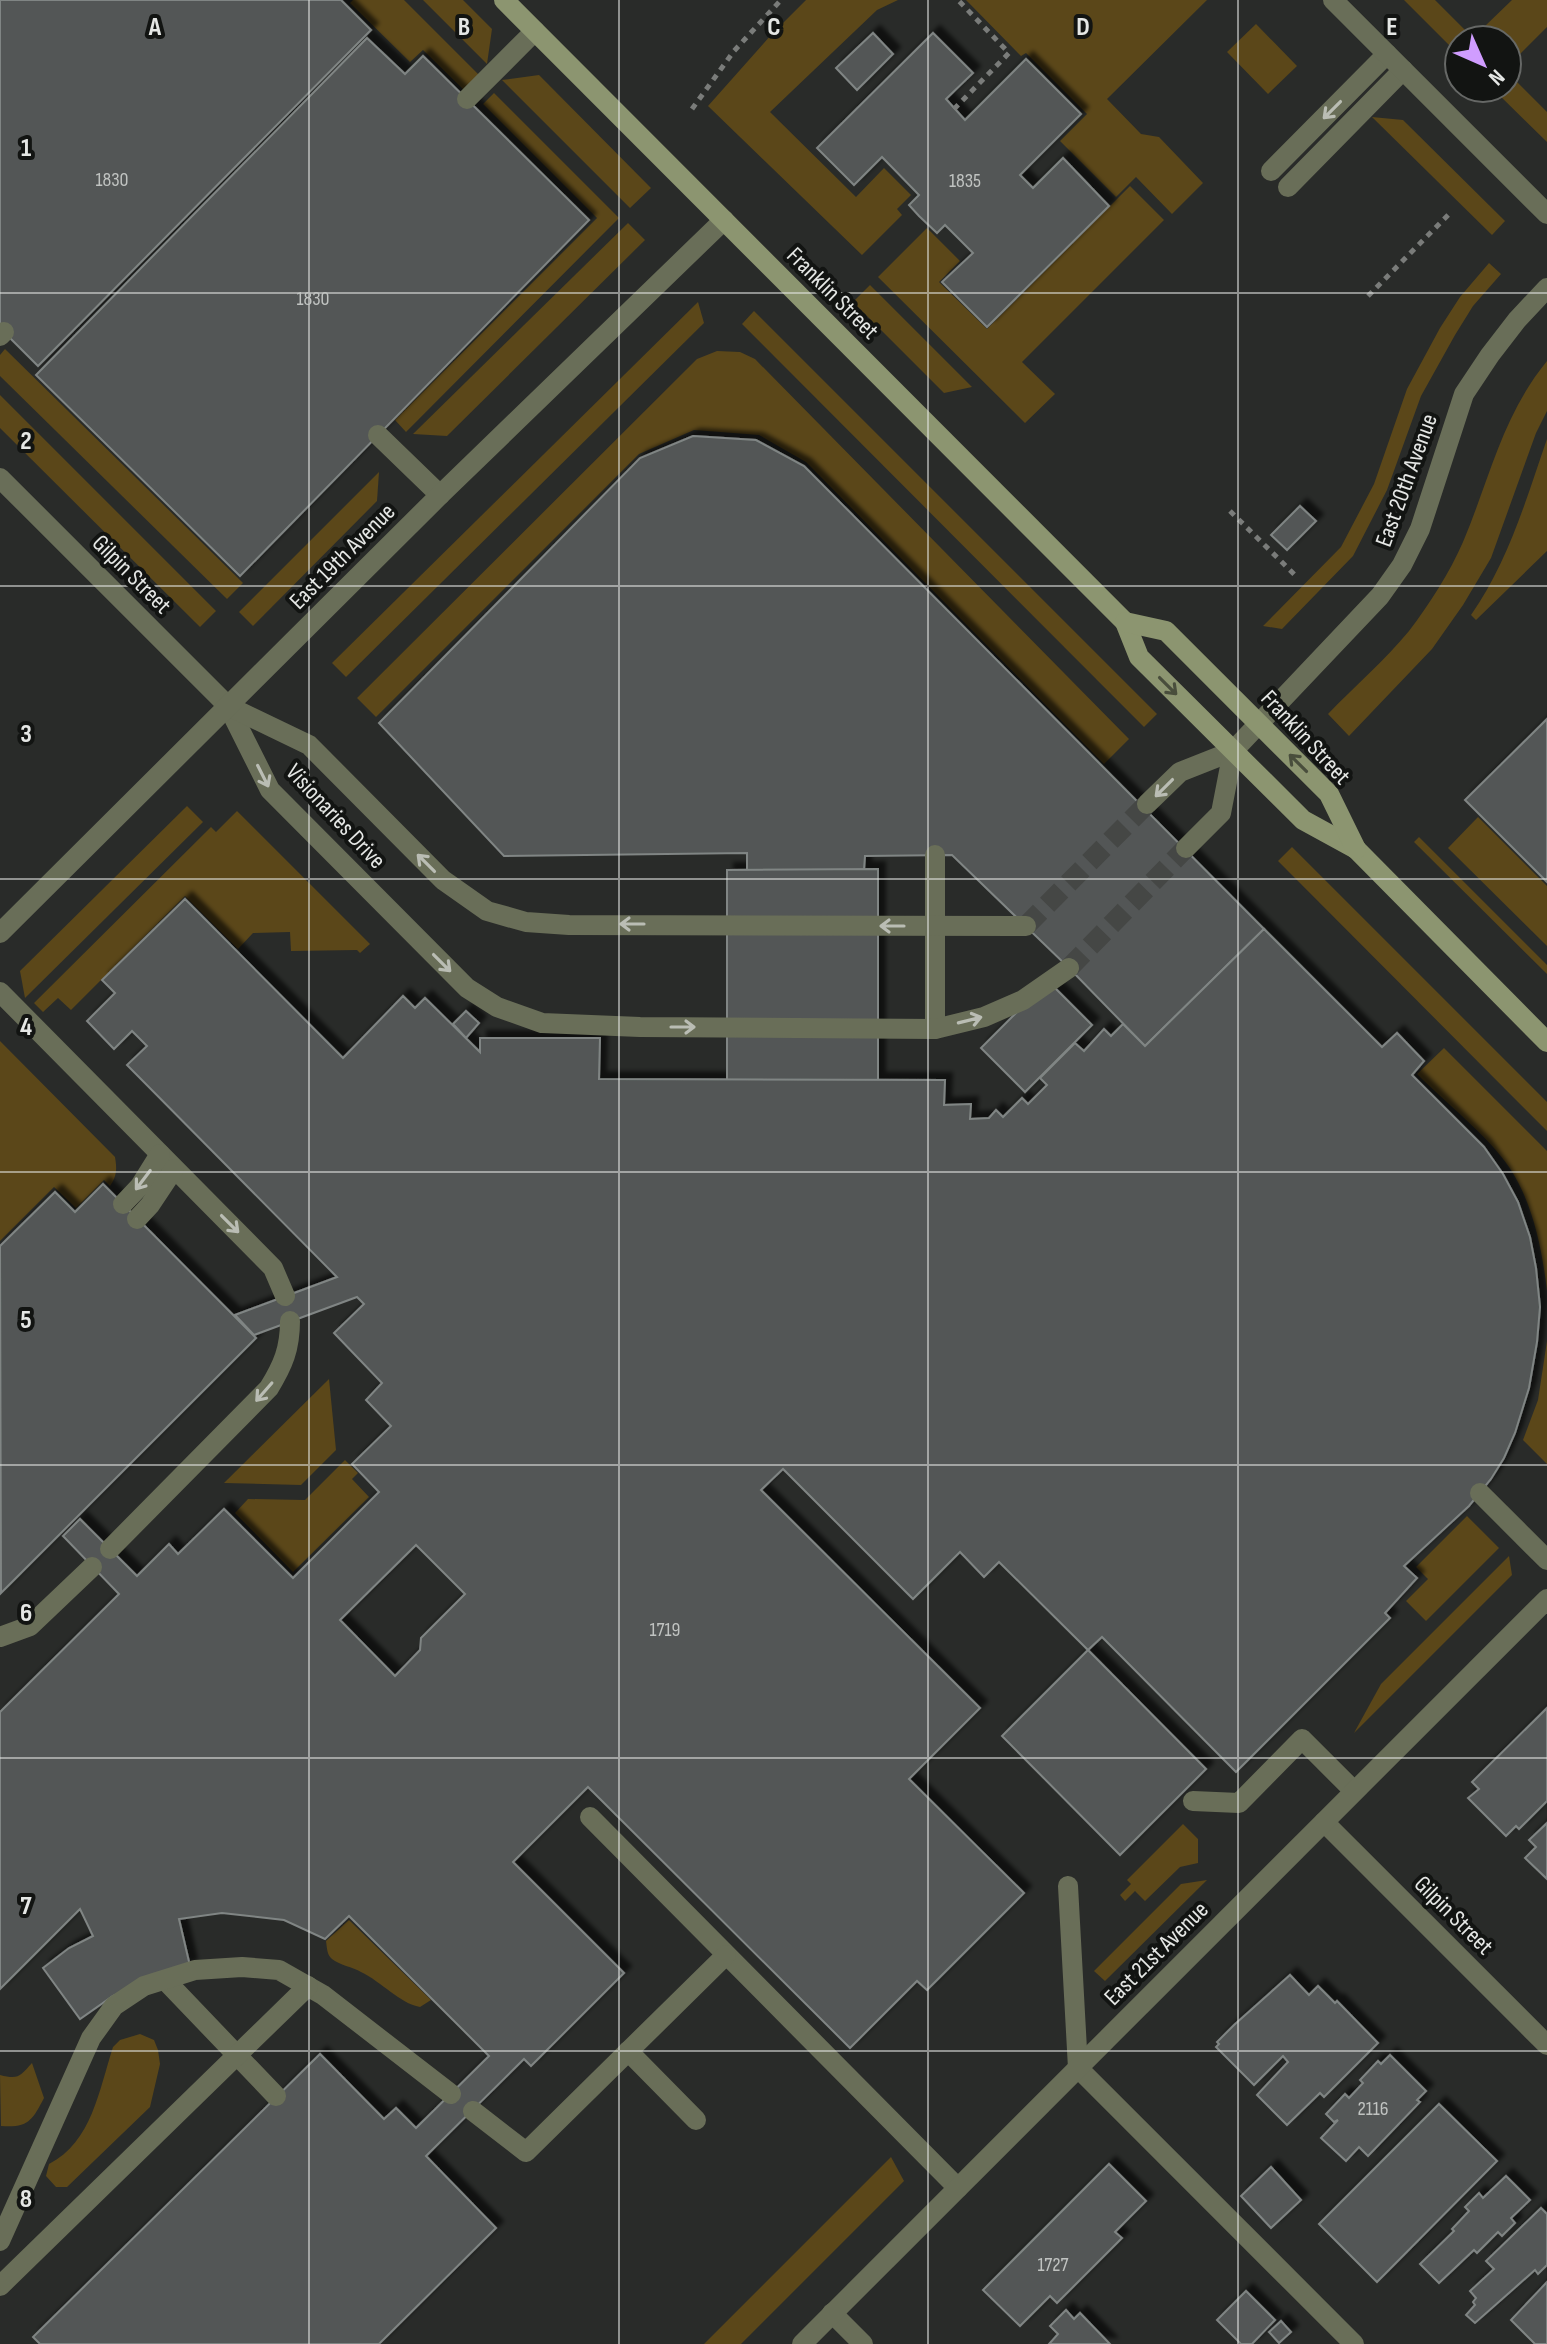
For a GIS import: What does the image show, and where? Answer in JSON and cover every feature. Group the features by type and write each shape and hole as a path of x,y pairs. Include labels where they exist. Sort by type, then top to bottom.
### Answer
{"street":[{"name":"Franklin Street","path":"504,0 1125,622 1139,657 1233,751 1303,820 1356,849 1547,1042"},
{"path":"1333,0 1547,214"},
{"path":"467,99 535,31"},
{"path":"1271,171 1387,54"},
{"path":"1288,187 1403,70"},
{"name":"East 19th Avenue","path":"0,933 440,495 724,220"},
{"name":"East 20th Avenue","path":"1233,751 1380,596 1402,565 1420,529 1464,394 1517,320 1547,288"},
{"path":"378,435 440,495"},
{"name":"Gilpin Street","path":"0,478 228,706"},
{"name":"Franklin Street","path":"1125,622 1166,631 1329,794 1356,849"},
{"name":"Visionaries Drive","path":"228,706 309,745 443,880 487,911 526,922 1026,926"},
{"name":"Visionaries Drive","path":"228,706 270,790 467,988 497,1007 542,1023 640,1027 935,1029 984,1017 1023,1000 1069,968"},
{"path":"1147,804 1180,772 1233,751"},
{"path":"1186,848 1221,813 1233,751"},
{"path":"935,855 935,1029"},
{"path":"0,992 273,1268 285,1296"},
{"path":"130,1212 150,1205 167,1162"},
{"path":"110,1549 269,1388 284,1364 290,1321"},
{"path":"1480,1493 1547,1560"},
{"path":"0,1637 30,1626 92,1567"},
{"name":"East 21st Avenue","path":"802,2344 1547,1599"},
{"path":"1193,1801 1239,1803 1302,1739 1354,1791"},
{"path":"590,1817 958,2188"},
{"name":"Gilpin Street","path":"1324,1822 1547,2045"},
{"path":"1068,1886 1078,2068 1354,2344"},
{"path":"473,2111 526,2152 726,1955"},
{"path":"0,2241 91,2038 114,2006 144,1986 195,1970 242,1967 279,1970 323,1995 451,2094"},
{"path":"165,1980 276,2096"},
{"path":"0,2286 308,1986"},
{"path":"628,2051 696,2120"},
{"path":"832,2313 863,2344"}],"path":[{"path":"692,109 734,51 781,0"},
{"path":"954,109 1009,53 958,0"},
{"path":"1368,296 1452,211"},
{"path":"1230,511 1298,578"}],"shaded area":[{"path":"353,0 404,0 480,76 465,91 423,50 410,62 350,3"},
{"path":"423,0 463,0 492,29 487,64"},
{"path":"806,0 898,0 877,10 770,112 856,197 884,168 911,195 897,209 902,215 862,255 708,106"},
{"path":"966,0 1207,0 1107,99 1141,134 1159,137 1203,183 1172,214 1136,177 1116,197 1060,141 1087,114 1026,53 1021,56"},
{"path":"1404,0 1435,0 1459,24 1443,24 1443,39"},
{"path":"1512,0 1547,0 1547,27 1523,51 1523,24 1487,24"},
{"path":"1256,24 1297,66 1268,94 1227,52"},
{"path":"539,75 651,188 630,208 502,80"},
{"path":"1523,88 1547,112 1547,142 1508,104 1523,104"},
{"path":"494,93 619,218 406,432 395,420 597,218 483,104"},
{"path":"1372,117 1403,120 1505,221 1492,235"},
{"path":"1130,186 1164,220 1022,362 1055,394 1025,423 878,277 927,228 960,261 939,282 987,329"},
{"path":"628,223 645,240 447,436 413,434"},
{"path":"1489,263 1501,274 1473,306 1421,396 1387,490 1353,556 1282,629 1263,626 1341,547 1374,484 1407,389 1460,297"},
{"path":"870,285 972,387 944,393 853,302"},
{"path":"698,302 704,323 346,677 332,663"},
{"path":"754,311 1157,714 1144,727 742,324"},
{"path":"5,349 243,583 227,599 0,376 0,355"},
{"path":"717,351 740,352 755,359 1129,739 1104,764 806,462 759,435 694,430 639,454 376,717 357,698 697,359"},
{"path":"1547,361 1547,411 1536,433 1491,558 1432,649 1349,736 1328,714 1400,642 1439,588 1463,542 1508,426 1519,403"},
{"path":"0,395 216,611 200,627 0,428"},
{"path":"1547,439 1547,551 1476,620 1471,615 1506,552"},
{"path":"379,472 377,501 253,626 239,612"},
{"path":"187,806 203,822 25,998 20,971"},
{"path":"237,811 370,944 360,953 357,950 291,951 290,932 253,933 238,949 185,896 71,1010 58,998 43,1012 34,1003 211,827 216,832"},
{"path":"1478,817 1547,886 1547,946 1448,848"},
{"path":"1419,837 1547,965 1547,974 1414,842"},
{"path":"1292,847 1547,1102 1547,1131 1278,861"},
{"path":"0,1041 115,1157 116,1169 110,1186 104,1180 76,1208 54,1187 0,1241"},
{"path":"1444,1048 1547,1151 1547,1291 1535,1227 1509,1167 1478,1132 1417,1074"},
{"path":"1547,1341 1547,1464 1523,1440 1538,1400"},
{"path":"329,1379 336,1450 301,1485 224,1483"},
{"path":"345,1460 358,1473 352,1479 369,1497 293,1572 235,1513 248,1499 305,1500"},
{"path":"1467,1516 1499,1548 1426,1621 1406,1601 1428,1579 1416,1567"},
{"path":"1509,1556 1512,1575 1354,1733 1381,1684"},
{"path":"1183,1824 1198,1839 1198,1863 1180,1867 1145,1901 1135,1891 1125,1901 1120,1895 1131,1884 1127,1880"},
{"path":"1207,1880 1105,1981 1094,1971 1181,1884"},
{"path":"349,1920 431,2000 420,2007 412,2005 369,1976 332,1959 326,1941"},
{"path":"140,2034 154,2040 160,2064 150,2107 67,2187 56,2187 46,2176 49,2164 64,2154 84,2129 98,2097 113,2047 120,2040"},
{"path":"32,2063 44,2098 28,2121 17,2126 1,2126 0,2075 19,2076"},
{"path":"891,2157 904,2181 741,2344 704,2344"}],"building":[{"path":"0,0 341,0 371,30 38,366 0,328"},
{"path":"873,33 893,54 857,90 836,68"},
{"path":"933,33 973,73 946,99 965,120 1026,59 1081,114 1020,175 1033,188 1063,158 1109,206 987,327 942,282 973,253 945,225 937,233 919,216 909,205 919,195 882,157 854,185 817,148"},
{"path":"367,38 405,74 423,56 589,220 240,576 36,375"},
{"path":"693,436 756,440 804,466 1264,929 1145,1046 952,855 865,856 864,870 747,870 747,853 504,856 379,723 640,458"},
{"path":"1300,506 1316,521 1287,550 1271,535"},
{"path":"1547,719 1547,882 1465,800"},
{"path":"878,869 878,1080 727,1080 727,870"},
{"path":"185,899 343,1058 403,996 415,1008 425,998 480,1052 480,1038 600,1038 599,1079 945,1080 944,1105 971,1104 970,1119 989,1118 996,1110 1003,1117 1022,1098 1028,1104 1047,1085 1040,1078 1075,1043 1084,1051 1104,1029 1111,1036 1123,1024 1145,1046 1264,929 1382,1047 1397,1033 1424,1061 1412,1075 1484,1147 1503,1174 1518,1202 1536,1268 1540,1307 1529,1388 1515,1433 1491,1479 1469,1506 1404,1566 1417,1578 1385,1613 1390,1618 1236,1772 1102,1637 1088,1650 999,1562 984,1577 960,1552 913,1599 783,1469 761,1490 980,1708 909,1779 1024,1893 927,1990 917,1981 850,2048 588,1787 513,1862 624,1973 531,2066 524,2059 426,2156 496,2228 379,2344 40,2344 33,2337 320,2054 384,2119 396,2108 416,2128 489,2056 349,1916 325,1939 284,1920 222,1913 179,1919 190,1966 113,1996 80,2019 43,1968 69,1948 93,1936 80,1909 0,1989 0,1712 119,1594 63,1536 80,1519 137,1576 169,1544 178,1554 224,1509 293,1578 379,1492 352,1464 391,1426 366,1400 382,1383 334,1333 364,1304 357,1297 254,1335 235,1315 337,1277 127,1065 147,1046 132,1031 114,1049 87,1021 115,993 102,980","holes":["416,1545 465,1594 421,1638 420,1650 395,1676 340,1620"]},
{"path":"1048,981 1092,1025 1025,1092 981,1048"},
{"path":"466,1011 479,1023 466,1038 453,1024"},
{"path":"103,1184 256,1338 1,1593 0,1246 55,1192 75,1212"},
{"path":"1088,1650 1206,1769 1120,1855 1002,1736"},
{"path":"1547,1708 1547,1801 1519,1829 1516,1826 1506,1836 1468,1798 1479,1789 1472,1782"},
{"path":"1547,1823 1547,1879 1525,1858 1536,1847 1529,1840"},
{"path":"1290,1975 1309,1995 1318,1986 1378,2043 1324,2097 1320,2093 1287,2125 1257,2095 1288,2062 1283,2056 1254,2085 1216,2047 1234,2025"},
{"path":"1390,2055 1426,2091 1417,2100 1420,2102 1368,2156 1359,2147 1346,2161 1321,2138 1338,2120 1334,2122 1326,2114 1345,2094 1349,2098 1363,2083 1360,2080 1378,2061 1381,2064"},
{"path":"1439,2104 1497,2161 1377,2282 1319,2224"},
{"path":"1109,2164 1146,2201 1115,2232 1122,2238 1057,2303 1050,2296 1020,2326 983,2290"},
{"path":"1271,2167 1301,2200 1271,2228 1241,2196"},
{"path":"1506,2176 1530,2200 1511,2218 1515,2223 1502,2236 1498,2232 1439,2283 1420,2264 1454,2231 1452,2229 1469,2211 1465,2207 1479,2193 1483,2198"},
{"path":"1541,2208 1547,2214 1547,2265 1538,2274 1535,2270 1475,2323 1466,2315 1475,2305 1473,2302 1476,2298 1470,2291 1494,2269 1486,2261"},
{"path":"1547,2282 1547,2344 1535,2344 1511,2320"},
{"path":"1246,2291 1275,2320 1252,2344 1241,2344 1217,2320"},
{"path":"1066,2310 1074,2319 1080,2313 1110,2344 1049,2344 1058,2334 1050,2326"},
{"path":"1281,2321 1291,2332 1279,2343 1269,2332"}],"tunnel":[{"path":"1026,926 1147,804"},
{"path":"1069,968 1186,848"}]}
